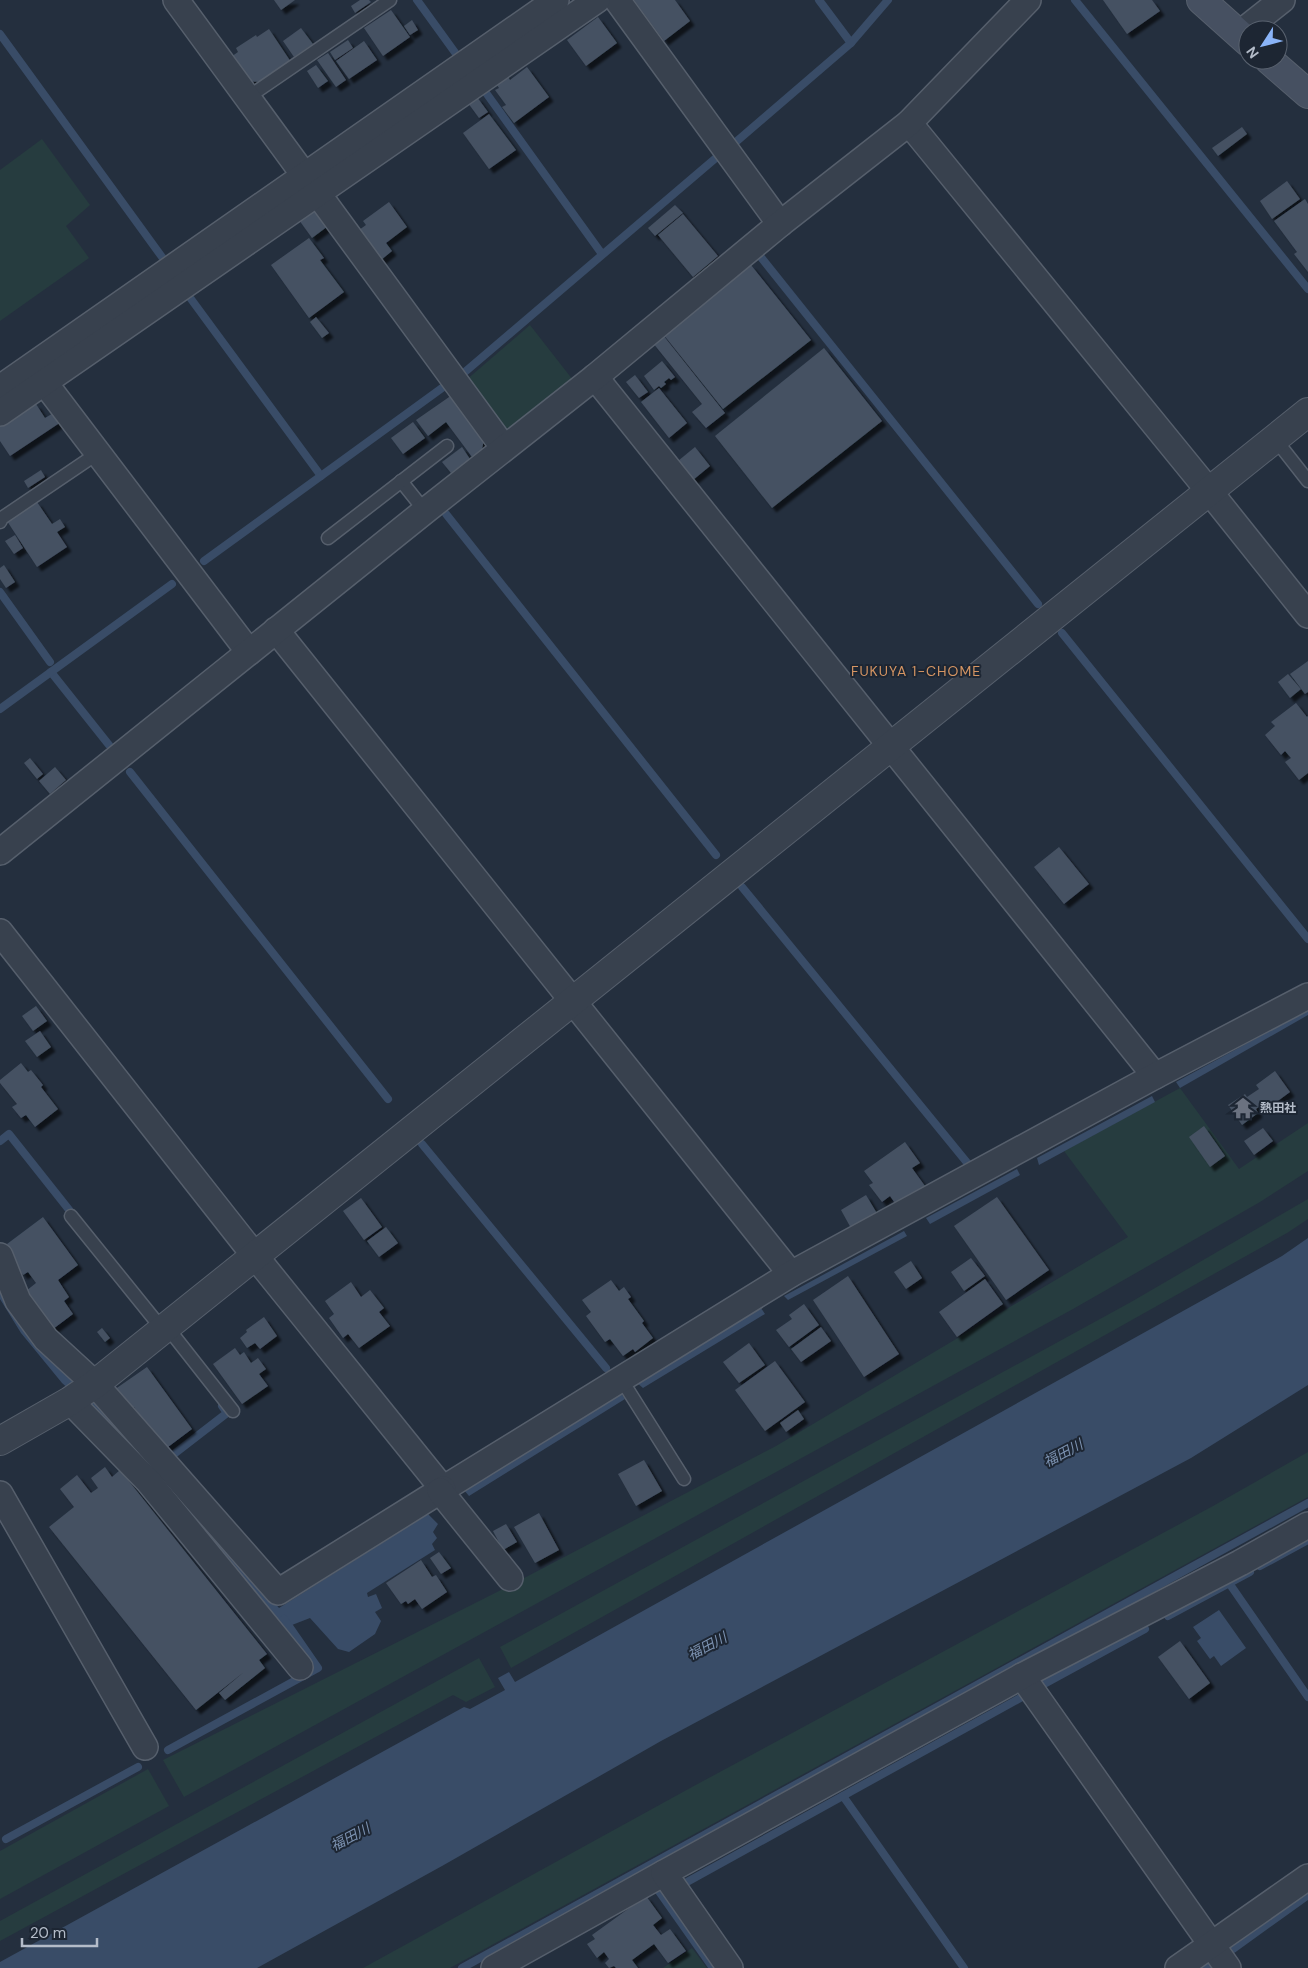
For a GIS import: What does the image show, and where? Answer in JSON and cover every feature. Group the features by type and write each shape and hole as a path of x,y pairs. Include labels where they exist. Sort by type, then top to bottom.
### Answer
{"main road":[{"path":"1201,0 1238,33"},
{"path":"1280,70 1308,94"}],"street":[{"path":"176,0 504,448"},
{"path":"0,414 311,185 556,0"},
{"path":"0,388 597,0"},
{"path":"617,0 780,224"},
{"path":"0,852 595,377 780,224 909,123 1028,0"},
{"path":"1261,20 1282,0"},
{"path":"909,123 1308,615"},
{"path":"595,377 1155,1076"},
{"path":"44,382 249,652"},
{"path":"0,1441 96,1384 1308,412"},
{"path":"276,630 790,1274"},
{"path":"0,932 510,1578"},
{"path":"0,1256 18,1301 46,1339 96,1384 278,1592 790,1274 1155,1076 1308,996"},
{"path":"70,1401 148,1481 300,1667"},
{"path":"0,1494 144,1748"},
{"path":"494,1968 1022,1676 1240,1563 1308,1525"},
{"path":"1022,1676 1228,1968"},
{"path":"664,1873 730,1968"},
{"path":"1178,1968 1308,1877"}],"lane":[{"path":"247,98 390,0"},
{"path":"1274,439 1308,481"},
{"path":"328,538 447,446"},
{"path":"0,522 2,518 98,453"},
{"path":"401,481 425,511"},
{"path":"71,1216 233,1411"},
{"path":"621,1379 684,1479"}],"green space":[{"path":"42,139 90,205 66,226 89,258 0,321 0,170"},
{"path":"530,325 573,380 511,429 498,425 465,381"},
{"path":"1180,1088 1239,1169 1308,1123 1308,1171 1260,1202 1073,1309 184,1797 163,1760 505,1588 776,1446 1128,1237 1064,1151"},
{"path":"1308,1199 1308,1219 1287,1233 511,1668 500,1647 1131,1302"},
{"path":"1308,1452 1308,1497 450,1968 363,1968 692,1787 1213,1506"},
{"path":"479,1658 495,1687 466,1702 453,1695 0,1941 0,1921"},
{"path":"148,1769 169,1806 0,1899 0,1851"},
{"path":"692,1948 707,1968 663,1968"}],"water":[{"path":"1308,1010 1308,1015 1180,1088 1176,1082"},
{"path":"1152,1096 1155,1102 1039,1165 1037,1158"},
{"path":"1017,1169 1020,1175 930,1224 926,1218"},
{"path":"904,1231 907,1236 788,1300 784,1296"},
{"name":"福田川","path":"1308,1238 1308,1385 1191,1458 661,1741 442,1866 257,1968 0,1968 0,1962 464,1707 470,1709 505,1690 498,1678 509,1672 515,1682 1282,1256"},
{"path":"0,1278 279,1608 428,1514 438,1524 433,1532 437,1538 432,1544 435,1550 367,1593 368,1597 376,1594 382,1608 375,1612 381,1621 375,1634 349,1652 338,1649 310,1618 292,1625 284,1631 87,1405 62,1383 21,1333 0,1299"},
{"path":"761,1308 765,1314 643,1388 637,1383"},
{"path":"621,1393 625,1399 469,1496 464,1490"},
{"path":"1219,1610 1246,1648 1221,1666 1214,1656 1210,1659 1197,1641 1201,1638 1193,1627"}],"building":[{"path":"274,0 295,0 281,10"},
{"path":"360,0 369,0 371,2 355,13 351,6"},
{"path":"634,0 675,0 690,21 664,41"},
{"path":"1103,0 1152,0 1160,11 1127,34"},
{"path":"391,10 410,37 383,56 364,28"},
{"path":"598,17 617,43 586,66 567,40"},
{"path":"412,20 418,30 410,35 404,26"},
{"path":"301,28 313,44 294,57 283,41"},
{"path":"269,29 291,62 261,82 243,81 228,59 238,52 236,48"},
{"path":"348,40 353,48 335,60 330,52"},
{"path":"364,41 377,60 349,79 336,61"},
{"path":"328,53 346,80 336,87 317,60"},
{"path":"316,65 328,81 318,88 307,71"},
{"path":"527,67 549,97 514,123 502,107 506,105 495,90 499,88 495,82 506,74 510,80"},
{"path":"477,97 488,112 479,118 468,103"},
{"path":"489,114 516,150 489,169 463,133"},
{"path":"1242,127 1247,134 1218,156 1212,148"},
{"path":"1287,181 1300,199 1272,219 1260,201"},
{"path":"1305,199 1308,204 1308,272 1294,254 1297,252 1274,221"},
{"path":"389,202 407,227 386,243 392,251 381,260 359,230 366,225 363,221"},
{"path":"675,205 683,213 655,236 648,228"},
{"path":"316,208 328,226 312,238 299,220"},
{"path":"683,214 718,256 693,277 658,235"},
{"path":"309,238 324,258 320,260 344,292 309,318 271,265"},
{"path":"751,265 811,340 723,409 663,334"},
{"path":"316,317 329,333 322,338 310,322"},
{"path":"663,335 725,413 706,428 692,412 702,404 653,343"},
{"path":"824,348 882,421 772,508 715,436"},
{"path":"662,361 675,377 671,380 669,378 661,388 659,386 654,390 644,376"},
{"path":"635,375 648,392 639,398 626,382"},
{"path":"659,388 687,423 669,438 641,402"},
{"path":"452,395 484,440 482,449 472,457 446,422 428,436 416,420"},
{"path":"36,404 45,418 55,412 61,422 10,456 0,441 0,427"},
{"path":"413,422 425,438 403,454 391,438"},
{"path":"462,447 470,459 451,473 442,462"},
{"path":"695,447 710,466 693,480 678,461"},
{"path":"41,470 45,477 28,488 24,481"},
{"path":"37,502 52,524 60,519 65,527 57,532 67,547 37,567 7,521"},
{"path":"15,535 23,548 14,554 5,541"},
{"path":"4,565 15,582 6,588 0,579 0,568"},
{"path":"1308,661 1308,692 1305,694 1290,674"},
{"path":"1288,674 1301,689 1290,698 1278,682"},
{"path":"1296,703 1308,716 1308,773 1299,780 1285,762 1291,758 1285,751 1281,755 1265,735 1275,726 1271,722"},
{"path":"30,758 43,774 37,779 24,763"},
{"path":"55,767 66,780 50,794 39,781"},
{"path":"1059,847 1089,884 1064,904 1034,867"},
{"path":"36,1006 47,1021 33,1031 22,1016"},
{"path":"40,1031 51,1047 37,1057 25,1041"},
{"path":"21,1063 28,1072 31,1070 58,1109 35,1127 26,1115 21,1118 12,1107 17,1104 0,1083 0,1080"},
{"path":"1275,1071 1290,1092 1271,1106 1267,1101 1256,1109 1258,1113 1242,1125 1228,1105 1245,1094 1247,1097 1259,1089 1256,1085"},
{"path":"1204,1126 1225,1156 1210,1167 1189,1137"},
{"path":"1263,1128 1273,1141 1254,1155 1244,1141"},
{"path":"905,1142 920,1163 912,1168 925,1186 897,1206 890,1196 882,1202 869,1185 873,1183 864,1171"},
{"path":"866,1195 878,1215 852,1230 841,1210"},
{"path":"997,1197 1049,1270 1006,1300 954,1226"},
{"path":"361,1198 382,1227 364,1240 343,1211"},
{"path":"43,1217 78,1265 58,1280 69,1297 64,1301 73,1314 49,1332 26,1291 36,1283 28,1272 23,1275 6,1252 11,1249 7,1244"},
{"path":"386,1227 398,1243 379,1257 367,1241"},
{"path":"971,1258 985,1276 964,1291 951,1272"},
{"path":"911,1261 922,1278 906,1289 894,1272"},
{"path":"848,1276 899,1354 864,1377 813,1300"},
{"path":"985,1279 1003,1304 957,1337 939,1312"},
{"path":"611,1280 619,1291 624,1287 631,1297 628,1299 644,1321 642,1323 653,1338 635,1352 633,1349 623,1356 610,1339 605,1342 586,1316 591,1312 582,1300"},
{"path":"351,1282 361,1297 370,1290 384,1308 379,1312 390,1326 359,1348 348,1334 343,1338 329,1318 334,1314 325,1301"},
{"path":"804,1304 819,1325 789,1347 776,1330 792,1319 789,1315"},
{"path":"264,1317 277,1336 260,1349 255,1343 247,1348 240,1338 247,1332 246,1330"},
{"path":"821,1327 831,1341 801,1362 791,1349"},
{"path":"102,1328 110,1338 105,1342 97,1332"},
{"path":"749,1343 765,1365 739,1383 723,1362"},
{"path":"235,1348 240,1355 244,1352 251,1363 258,1358 266,1369 259,1374 268,1386 242,1404 213,1364"},
{"path":"775,1361 805,1402 765,1431 735,1390"},
{"path":"147,1367 192,1429 164,1450 134,1407 126,1413 111,1392"},
{"path":"798,1410 804,1419 786,1432 780,1423"},
{"path":"644,1460 662,1491 636,1506 618,1474"},
{"path":"105,1467 112,1477 120,1470 267,1654 259,1660 265,1668 225,1700 219,1693 244,1672 196,1710 49,1527 74,1507 60,1489 77,1475 91,1493 98,1488 91,1478"},
{"path":"539,1513 559,1550 535,1563 514,1527"},
{"path":"506,1524 517,1542 503,1550 493,1531"},
{"path":"439,1552 451,1568 441,1574 430,1558"},
{"path":"421,1560 432,1577 436,1575 447,1592 422,1609 415,1599 408,1604 406,1601 401,1604 386,1583"},
{"path":"1180,1641 1210,1683 1189,1699 1158,1657"},
{"path":"646,1896 662,1918 653,1925 661,1935 670,1929 686,1951 668,1963 654,1944 632,1960 638,1968 616,1968 614,1966 609,1968 605,1963 609,1959 604,1952 597,1958 587,1944 595,1939 592,1935"}],"waterway":[{"path":"417,0 459,58"},
{"path":"819,0 851,43"},
{"path":"737,141 851,43 888,0"},
{"path":"1075,0 1308,289"},
{"path":"0,34 162,257"},
{"path":"484,90 602,254"},
{"path":"466,371 717,157"},
{"path":"760,256 1038,604"},
{"path":"191,299 321,476"},
{"path":"204,561 442,388"},
{"path":"446,514 716,855"},
{"path":"0,709 172,584"},
{"path":"0,592 50,662"},
{"path":"1062,633 1308,939"},
{"path":"51,672 109,745"},
{"path":"130,772 388,1099"},
{"path":"742,887 969,1165"},
{"path":"0,1141 9,1134 70,1211"},
{"path":"422,1144 606,1368"},
{"path":"172,1460 170,1457 227,1413 222,1406"},
{"path":"462,1968 1308,1503"},
{"path":"1260,1566 1308,1540"},
{"path":"1168,1616 1250,1572"},
{"path":"1229,1583 1308,1697"},
{"path":"168,1750 318,1668 284,1619"},
{"path":"1046,1683 1145,1629"},
{"path":"687,1882 1022,1697"},
{"path":"6,1839 138,1767"},
{"path":"843,1796 964,1968"},
{"path":"658,1890 713,1968"},
{"path":"1233,1949 1308,1895"},
{"path":"1205,1968 1209,1965"}],"place":[{"name":"熱田社","path":"1243,1108"}],"district":[{"name":"FUKUYA 1-CHOME","path":"916,671"}]}
